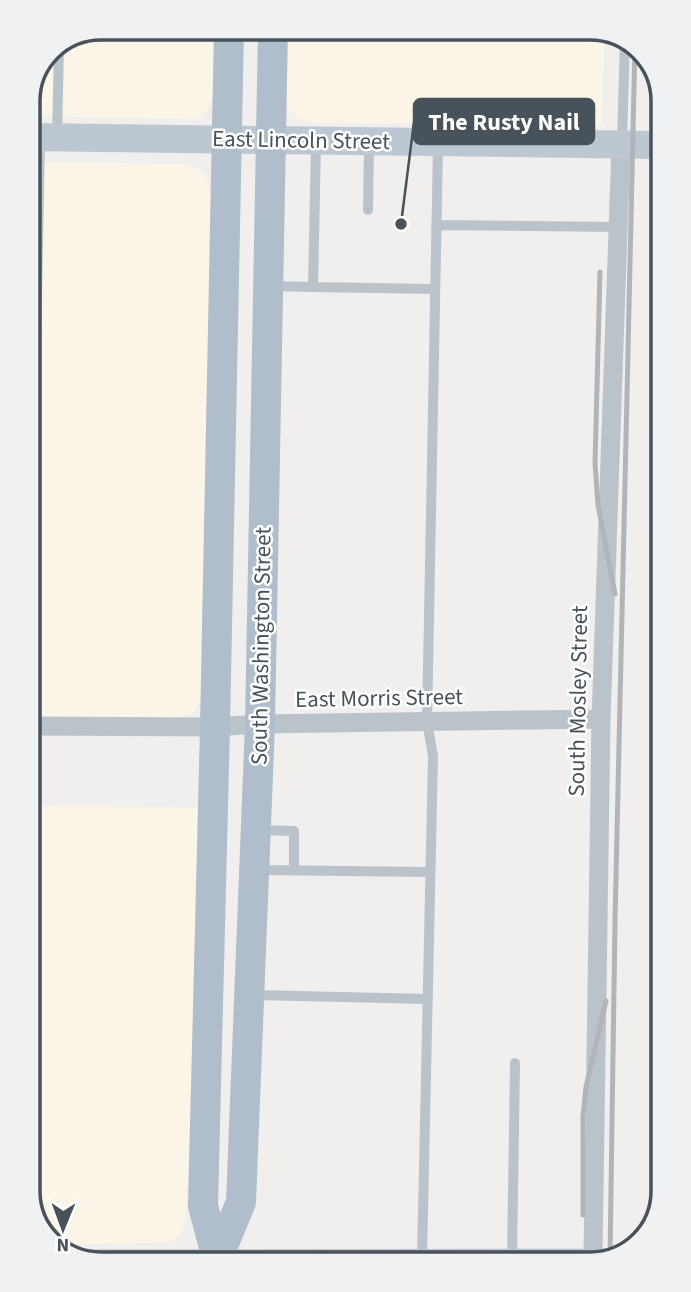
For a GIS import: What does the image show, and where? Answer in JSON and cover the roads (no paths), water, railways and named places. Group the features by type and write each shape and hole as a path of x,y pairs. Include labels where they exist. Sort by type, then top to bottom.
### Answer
{"main road":[{"name":"South Washington Street","path":"216,1252 202,1206 229,40"},
{"name":"South Washington Street","path":"221,1252 241,1202 260,724 273,40"}],"street":[{"name":"East Lincoln Street","path":"42,137 651,145"},
{"name":"South Mosley Street","path":"593,1252 601,719 621,145"},
{"name":"East Morris Street","path":"40,726 215,727 601,719"}],"lane":[{"path":"621,145 625,52"},
{"path":"40,223 42,137 56,60"},
{"path":"313,287 316,140"},
{"path":"368,210 369,141"},
{"path":"422,1252 433,756 427,722 438,142"},
{"path":"436,225 618,227"},
{"path":"269,286 435,289"},
{"path":"256,830 294,831 294,870"},
{"path":"254,870 430,873"},
{"path":"249,995 428,999"},
{"path":"512,1252 515,1063"}],"railway":[{"path":"610,1248 635,61"},
{"path":"600,272 595,463 598,505 615,594"},
{"path":"583,1215 583,1116 586,1087 606,1001"}],"place":[{"name":"The Rusty Nail","path":"401,224"}]}
